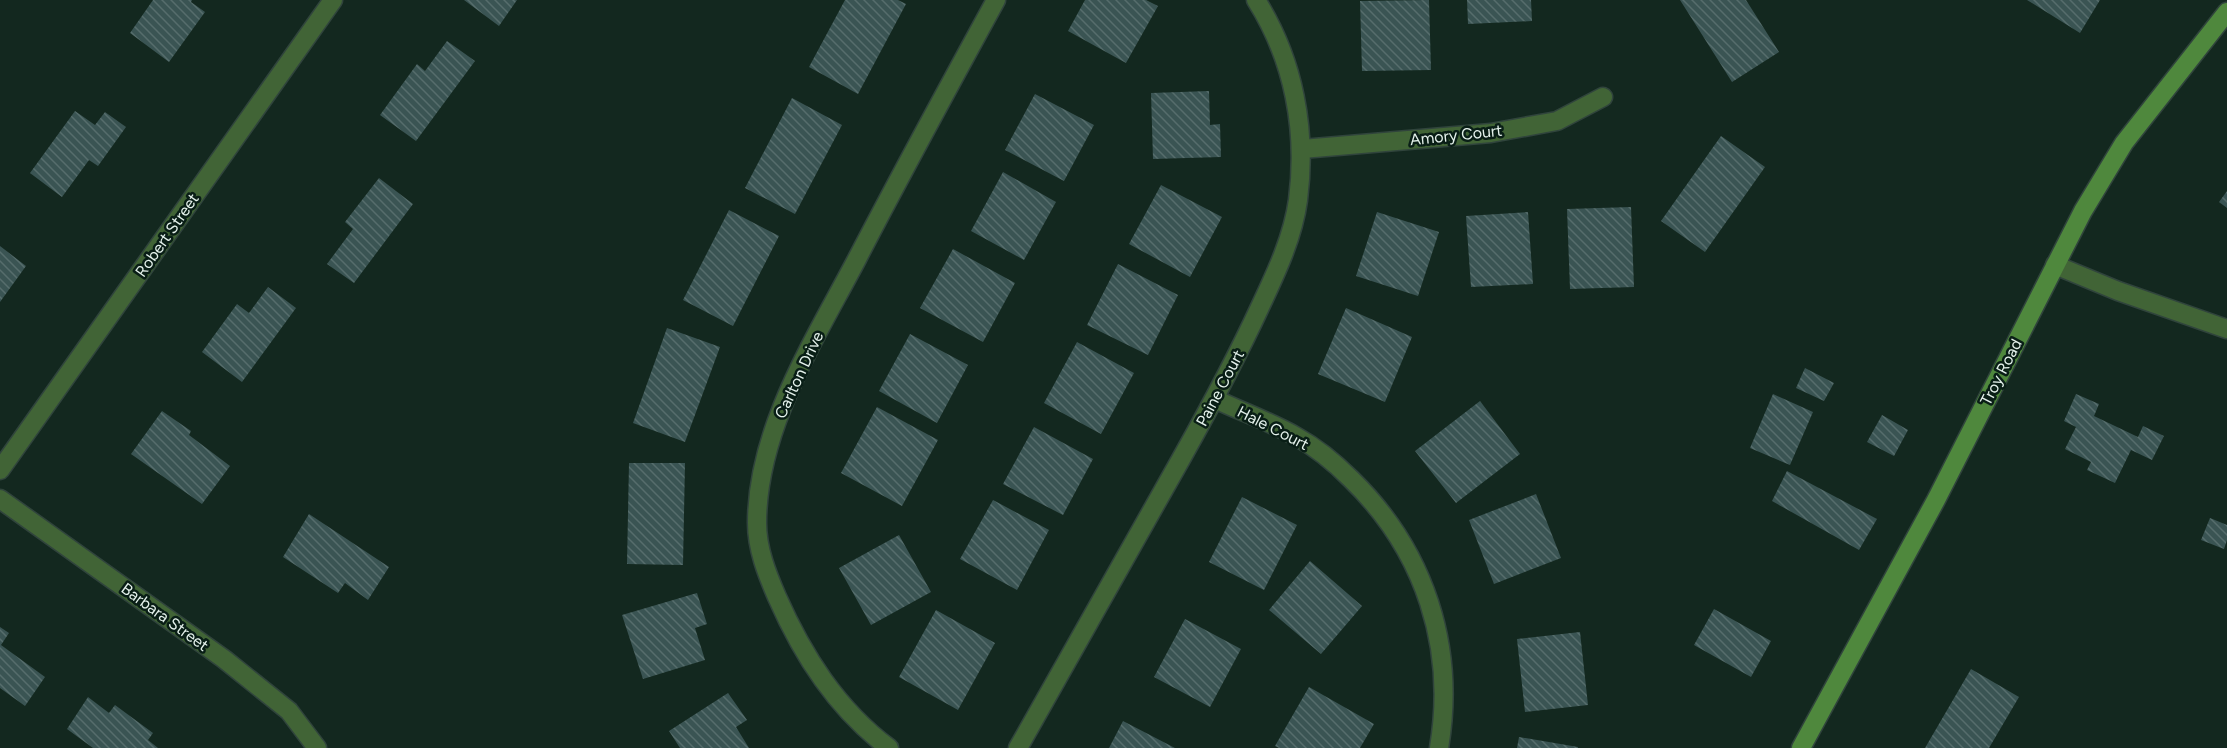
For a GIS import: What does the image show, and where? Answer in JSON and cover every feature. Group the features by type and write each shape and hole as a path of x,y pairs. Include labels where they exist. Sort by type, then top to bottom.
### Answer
{"street":[{"name":"Robert Street","path":"0,470 333,0"},
{"name":"Carlton Drive","path":"889,748 841,703 815,670 792,632 765,570 757,526 760,481 770,437 806,358 926,127 996,0"},
{"name":"Paine Court","path":"1018,748 1215,399 1282,258 1298,202 1302,149 1297,103 1285,59 1268,18 1256,0"},
{"name":"Troy Road","path":"1801,748 1936,500 2083,211 2124,143 2227,12"},
{"name":"Amory Court","path":"1302,149 1502,131 1557,121 1603,97"},
{"path":"2055,266 2118,291 2227,329"},
{"name":"Hale Court","path":"1215,399 1298,437 1334,463 1370,498 1402,541 1423,584 1438,632 1444,677 1443,723 1439,748"},
{"name":"Barbara Street","path":"0,499 224,659 289,711 317,748"}],"building":[{"path":"153,0 192,0 191,2 205,12 169,62 130,33"},
{"path":"464,0 517,0 499,26"},
{"path":"845,0 898,0 906,4 858,94 809,67"},
{"path":"1085,0 1146,0 1158,6 1126,63 1068,31"},
{"path":"1429,0 1431,70 1362,71 1360,1"},
{"path":"1467,0 1531,0 1532,21 1468,24"},
{"path":"1680,0 1746,0 1779,52 1732,82"},
{"path":"2027,0 2100,0 2080,33"},
{"path":"447,41 475,61 416,141 380,115 417,64 425,71"},
{"path":"1209,91 1210,125 1220,124 1221,157 1153,159 1151,93"},
{"path":"1035,94 1094,125 1064,181 1005,150"},
{"path":"792,98 842,125 795,214 745,188"},
{"path":"75,111 95,125 105,112 126,127 98,166 89,160 62,197 30,173"},
{"path":"1721,136 1765,167 1705,252 1661,221"},
{"path":"1003,172 1056,202 1024,260 971,231"},
{"path":"379,178 413,204 354,283 327,264 353,229 345,222"},
{"path":"1161,185 1222,217 1190,277 1129,244"},
{"path":"2227,191 2227,208 2219,202"},
{"path":"1631,207 1634,287 1570,289 1567,209"},
{"path":"729,210 779,236 733,326 683,300"},
{"path":"1377,212 1439,232 1418,296 1356,276"},
{"path":"1528,212 1533,284 1471,287 1466,216"},
{"path":"0,246 26,266 0,302"},
{"path":"953,249 1015,283 983,342 920,308"},
{"path":"1118,264 1178,295 1148,355 1087,325"},
{"path":"268,287 296,308 242,382 202,352 237,304 249,313"},
{"path":"1346,308 1412,337 1385,402 1318,374"},
{"path":"667,328 720,347 685,442 633,423"},
{"path":"910,334 968,365 937,423 879,391"},
{"path":"1077,342 1134,373 1101,434 1044,403"},
{"path":"1805,368 1834,383 1824,401 1796,388"},
{"path":"1773,394 1813,412 1790,465 1750,448"},
{"path":"2076,394 2099,404 2094,416 2138,437 2143,426 2164,436 2152,460 2131,450 2115,483 2087,470 2091,462 2065,449 2076,427 2064,421"},
{"path":"1480,401 1520,454 1456,503 1415,451"},
{"path":"877,407 938,440 902,506 841,473"},
{"path":"162,411 191,431 189,435 230,466 202,504 131,454"},
{"path":"1882,415 1908,430 1894,456 1867,442"},
{"path":"1034,427 1093,459 1063,515 1003,484"},
{"path":"629,463 685,463 683,565 627,564"},
{"path":"1787,471 1877,519 1859,550 1772,501"},
{"path":"1536,494 1561,558 1494,584 1469,520"},
{"path":"1242,497 1297,525 1264,590 1209,562"},
{"path":"993,500 1049,530 1017,590 960,559"},
{"path":"309,514 389,567 368,600 345,583 338,593 283,557"},
{"path":"2210,518 2227,525 2227,540 2224,549 2201,540"},
{"path":"899,535 931,592 871,625 839,568"},
{"path":"1310,561 1362,606 1321,654 1269,610"},
{"path":"697,593 707,624 695,628 705,660 643,679 622,615"},
{"path":"1714,609 1771,641 1751,677 1694,645"},
{"path":"936,610 995,643 958,710 899,677"},
{"path":"1185,619 1241,649 1210,707 1154,677"},
{"path":"0,627 9,633 1,645 45,677 25,706 0,688"},
{"path":"1580,632 1588,705 1525,712 1517,639"},
{"path":"1971,669 2019,697 1989,748 1925,748"},
{"path":"1309,687 1374,724 1360,748 1279,748 1275,746"},
{"path":"728,693 747,720 736,727 749,748 680,748 669,731"},
{"path":"88,697 109,713 115,705 153,733 148,740 158,748 93,748 67,729"},
{"path":"1123,721 1175,748 1109,748"},
{"path":"1519,737 1578,747 1578,748 1517,748"}]}
